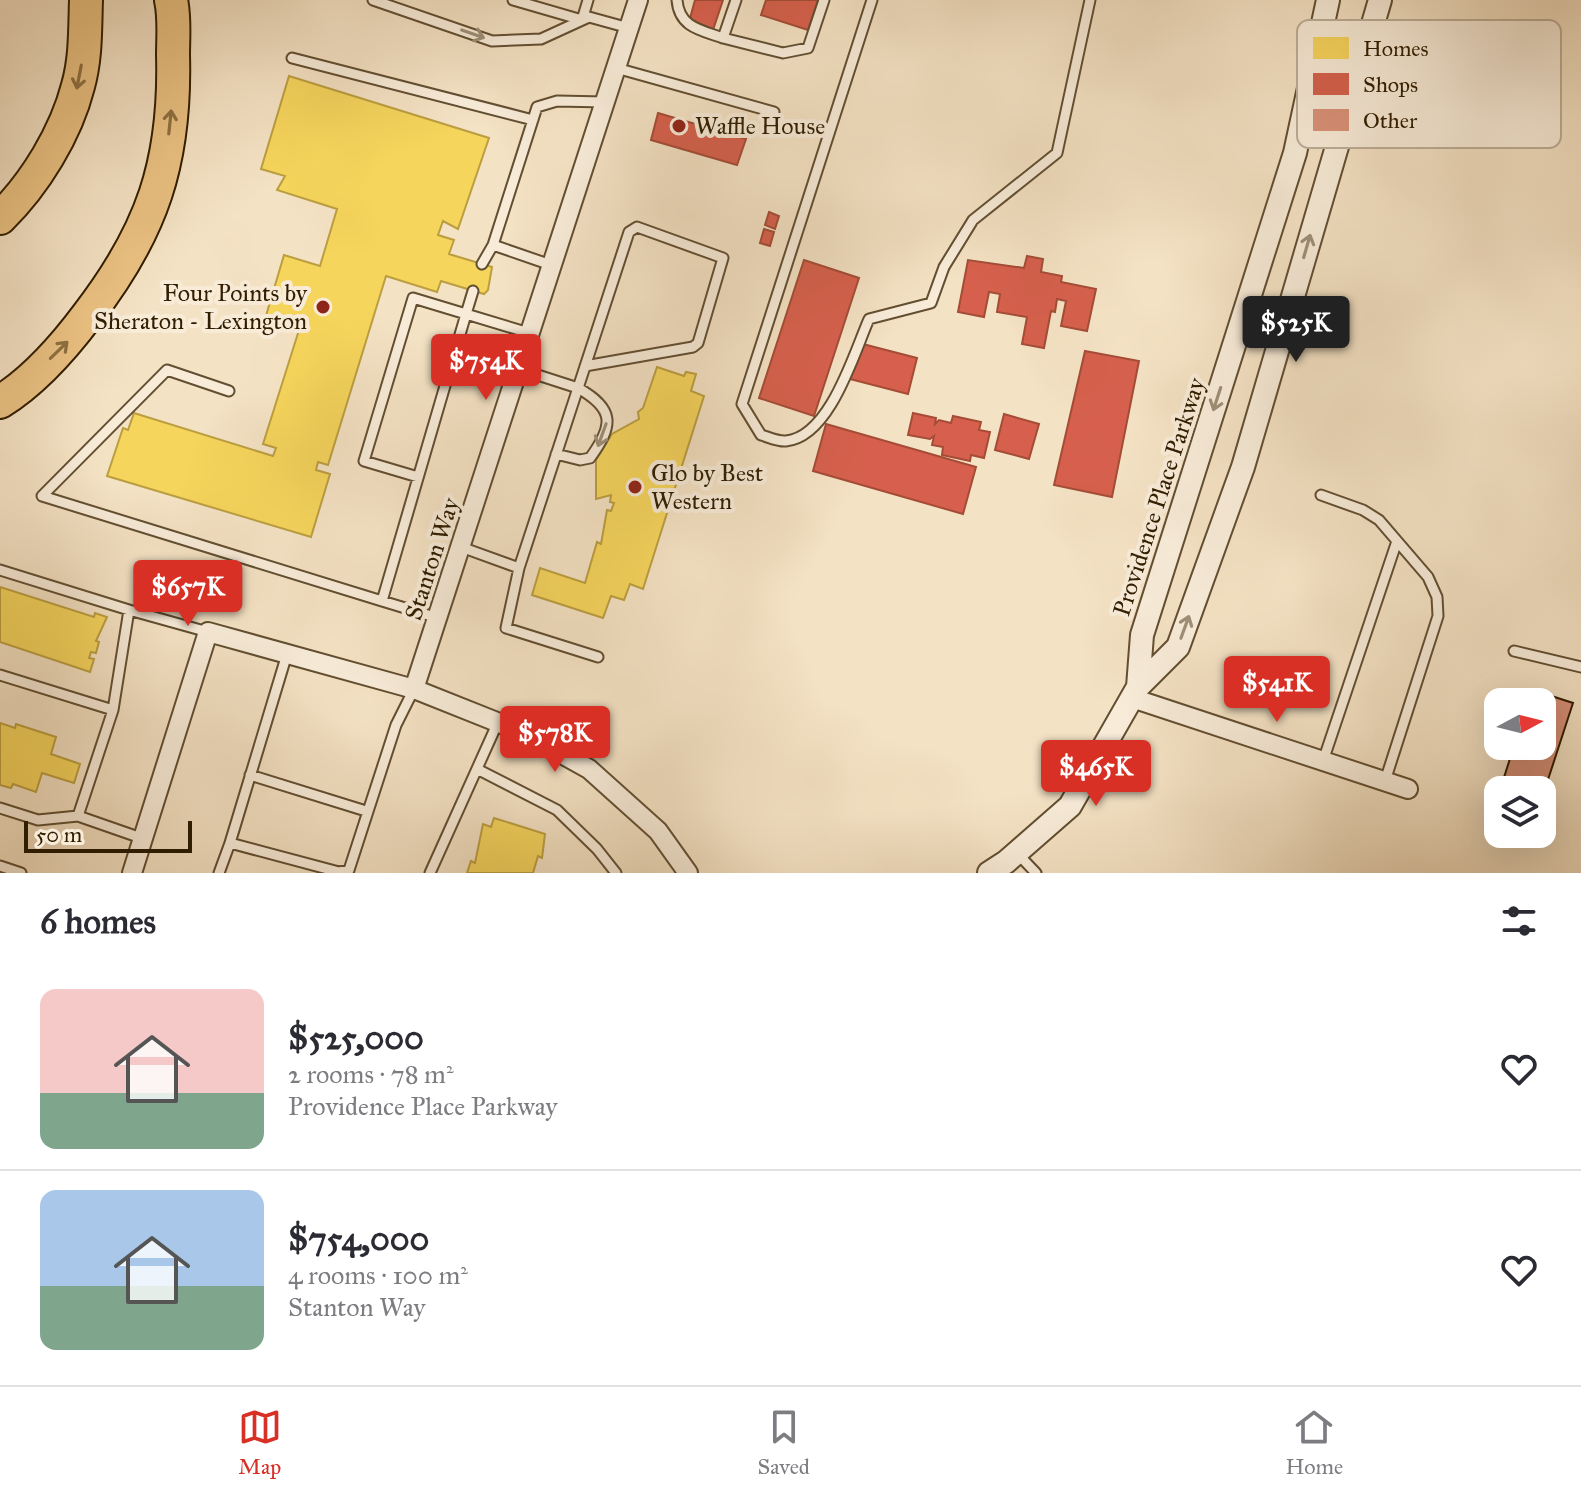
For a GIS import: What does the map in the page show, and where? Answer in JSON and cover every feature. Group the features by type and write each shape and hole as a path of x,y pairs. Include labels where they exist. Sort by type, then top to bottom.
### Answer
{"highway":[{"path":"0,218 29,187 47,157 78,87 86,0"},
{"path":"0,402 66,344 120,273 148,221 166,164 174,78 171,0"}],"street":[{"name":"Stanton Way","path":"414,689 638,0"},
{"name":"Providence Place Parkway","path":"1324,20 1328,0"},
{"name":"Providence Place Parkway","path":"1374,20 1380,0"},
{"name":"Providence Place Parkway","path":"1135,692 1142,635 1297,144"},
{"name":"Providence Place Parkway","path":"989,873 1017,853 1070,806 1135,692 1178,647 1243,467 1337,148"},
{"path":"132,873 208,632 414,689 498,722 589,769 658,831 688,873"},
{"path":"1135,692 1408,789"}],"lane":[{"path":"373,0 492,41 541,39 589,17 629,28"},
{"path":"513,0 582,20"},
{"path":"582,20 588,0"},
{"path":"677,0 678,13 689,27 783,53 808,48 824,0"},
{"path":"872,0 742,404 761,435 786,441 815,427 822,418 834,400 869,319 931,303 944,267 973,220 1057,153 1090,0"},
{"path":"722,2 735,3 723,38"},
{"path":"292,58 533,120"},
{"path":"616,68 774,112"},
{"path":"482,264 493,245 537,107 557,101 605,102"},
{"path":"585,366 687,350 698,343 723,258 719,253 637,227 629,232 556,454 519,568 506,628 598,657"},
{"path":"493,245 551,265"},
{"path":"382,601 473,291"},
{"path":"418,477 364,461 413,298 529,333"},
{"path":"519,369 578,388 598,400 606,412 608,428 590,458 580,460 556,454"},
{"path":"229,391 167,370 42,496 438,618"},
{"path":"1321,495 1363,510 1379,520 1428,577 1437,597 1438,616 1385,781"},
{"path":"1323,761 1397,541"},
{"path":"461,547 519,568"},
{"path":"0,570 208,632"},
{"path":"78,816 113,710 129,610"},
{"path":"1514,651 1581,667"},
{"path":"219,873 287,654"},
{"path":"0,675 113,710"},
{"path":"230,843 339,872 349,870 396,725 414,689"},
{"path":"430,873 498,722"},
{"path":"477,769 557,810 597,849 616,873"},
{"path":"250,775 366,811"},
{"path":"0,808 38,820 78,816 145,839"},
{"path":"1017,853 1036,873"},
{"path":"0,866 21,873"}],"building: Homes":[{"name":"Four Points by Sheraton - Lexington","path":"289,76 489,138 458,229 443,221 438,235 454,240 449,254 492,267 488,290 484,294 441,281 437,292 386,276 328,465 318,462 316,470 330,474 311,537 107,476 123,428 128,430 134,413 273,456 276,448 263,444 299,330 265,319 284,255 320,266 337,209 277,190 285,176 261,169"},
{"name":"Glo by Best Western","path":"657,367 684,376 686,372 696,374 691,391 704,396 643,589 630,584 624,600 611,596 603,618 532,595 540,568 585,583 597,542 601,544 607,510 611,511 614,503 610,502 611,495 596,499 596,460 612,434 639,419 638,412 643,408"},
{"path":"0,587 94,617 95,613 107,617 96,641 99,642 96,653 91,652 89,658 94,659 90,672 0,642"},
{"path":"0,723 15,728 16,724 56,737 51,754 80,764 74,783 42,773 36,792 13,784 11,788 0,785"},
{"path":"494,818 545,834 542,858 538,856 533,873 467,873 471,861 475,863 483,824 491,827"}],"building: Shops":[{"path":"695,0 723,0 713,30 689,22"},
{"path":"766,0 818,0 808,30 761,15"},
{"name":"Waffle House","path":"658,113 746,139 737,165 651,140"},
{"path":"769,212 779,216 775,229 765,225"},
{"path":"764,229 774,232 770,246 760,243"},
{"path":"1027,256 1043,259 1041,272 1062,276 1061,282 1096,289 1087,331 1061,326 1066,301 1057,299 1055,312 1051,311 1044,348 1022,344 1027,317 997,312 1000,294 989,292 984,317 958,312 968,260 1024,268"},
{"path":"804,260 859,278 814,416 759,398"},
{"path":"859,343 917,358 908,394 850,379"},
{"path":"1085,351 1139,361 1112,497 1054,485"},
{"path":"913,413 936,418 935,424 939,420 951,423 953,416 981,422 979,430 990,432 984,458 971,455 970,461 942,455 943,447 932,445 934,436 930,439 908,435"},
{"path":"1004,414 1039,424 1029,459 995,450"},
{"path":"826,424 976,467 963,514 813,471"}],"building: Other":[{"path":"1556,697 1573,703 1556,755"},
{"path":"1510,760 1554,760 1549,776 1504,776"}],"place":[{"name":"Waffle House","path":"679,126"},
{"name":"Four Points by Sheraton - Lexington","path":"323,307"},
{"name":"Glo by Best Western","path":"635,487"}]}
